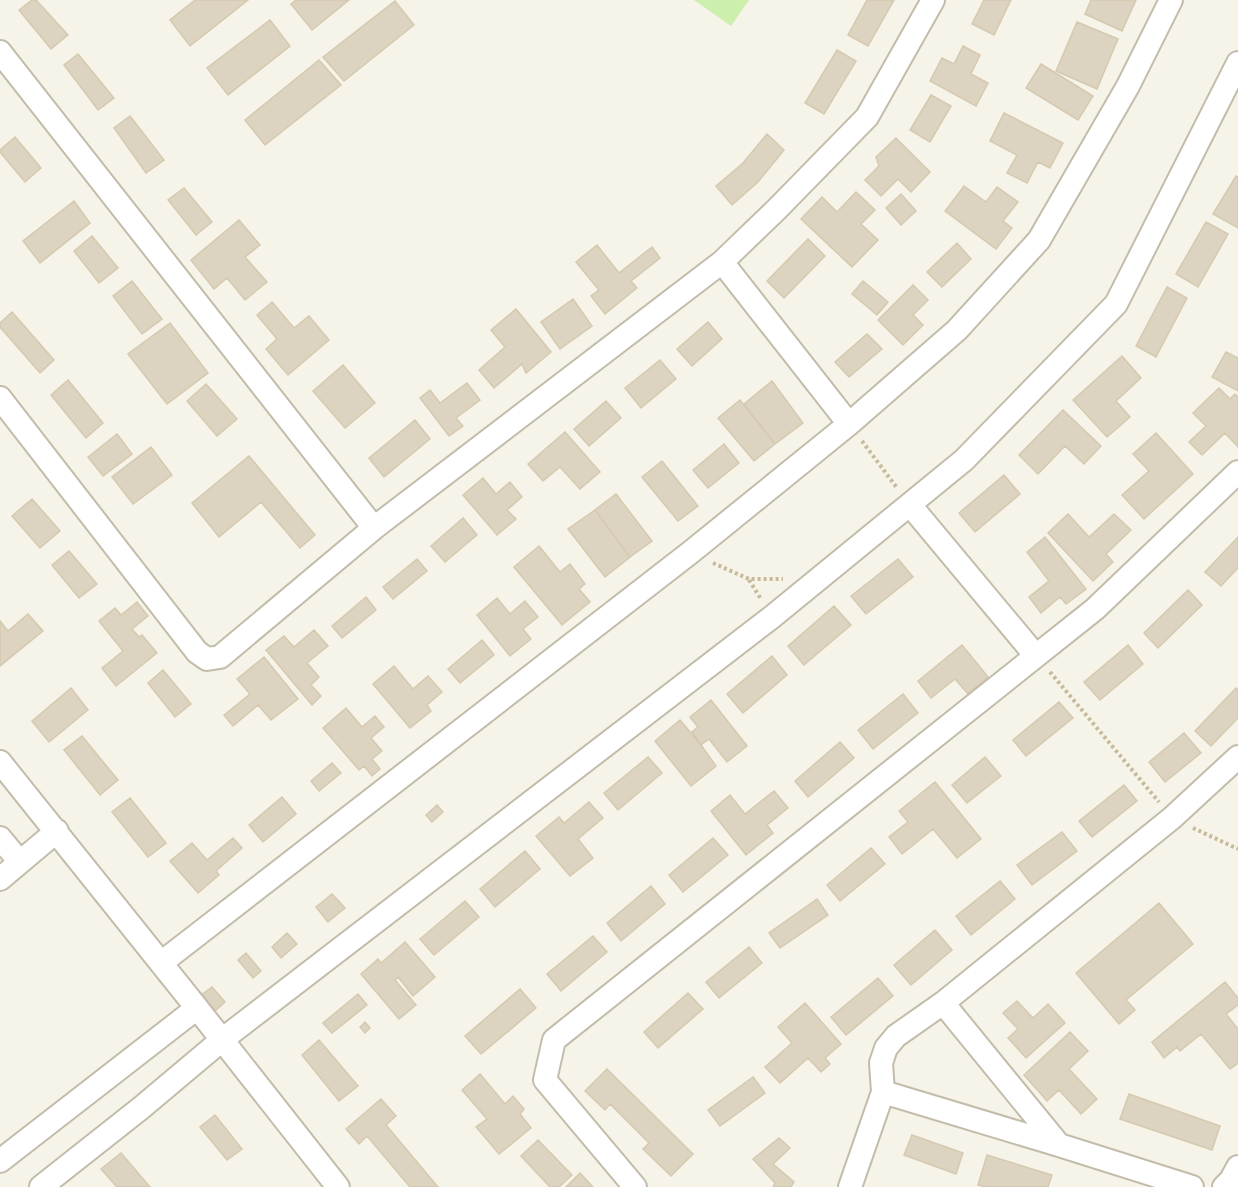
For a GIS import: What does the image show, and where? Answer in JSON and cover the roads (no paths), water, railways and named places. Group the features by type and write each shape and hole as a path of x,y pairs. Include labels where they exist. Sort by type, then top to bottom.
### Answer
{"street":[{"path":"0,398 197,652 207,659 220,657 374,528 722,262 867,117 933,0"},
{"path":"161,963 691,552 849,424 957,330 1039,240 1128,86 1171,0"},
{"path":"0,52 374,528"},
{"path":"41,1187 223,1039 817,580 964,460 1116,304 1238,63"},
{"path":"722,262 849,424"},
{"path":"635,1187 545,1080 554,1041 1095,609 1238,472"},
{"path":"910,505 1036,656"},
{"path":"850,1187 883,1092 881,1063 886,1048 896,1036 943,1003 1172,818 1238,757"},
{"path":"0,762 223,1039 338,1187"},
{"path":"0,879 57,831"},
{"path":"0,838 20,862"},
{"path":"943,1003 1059,1145"},
{"path":"0,1161 197,1008"},
{"path":"883,1092 1192,1187"},
{"path":"1224,1187 1238,1167"}]}
